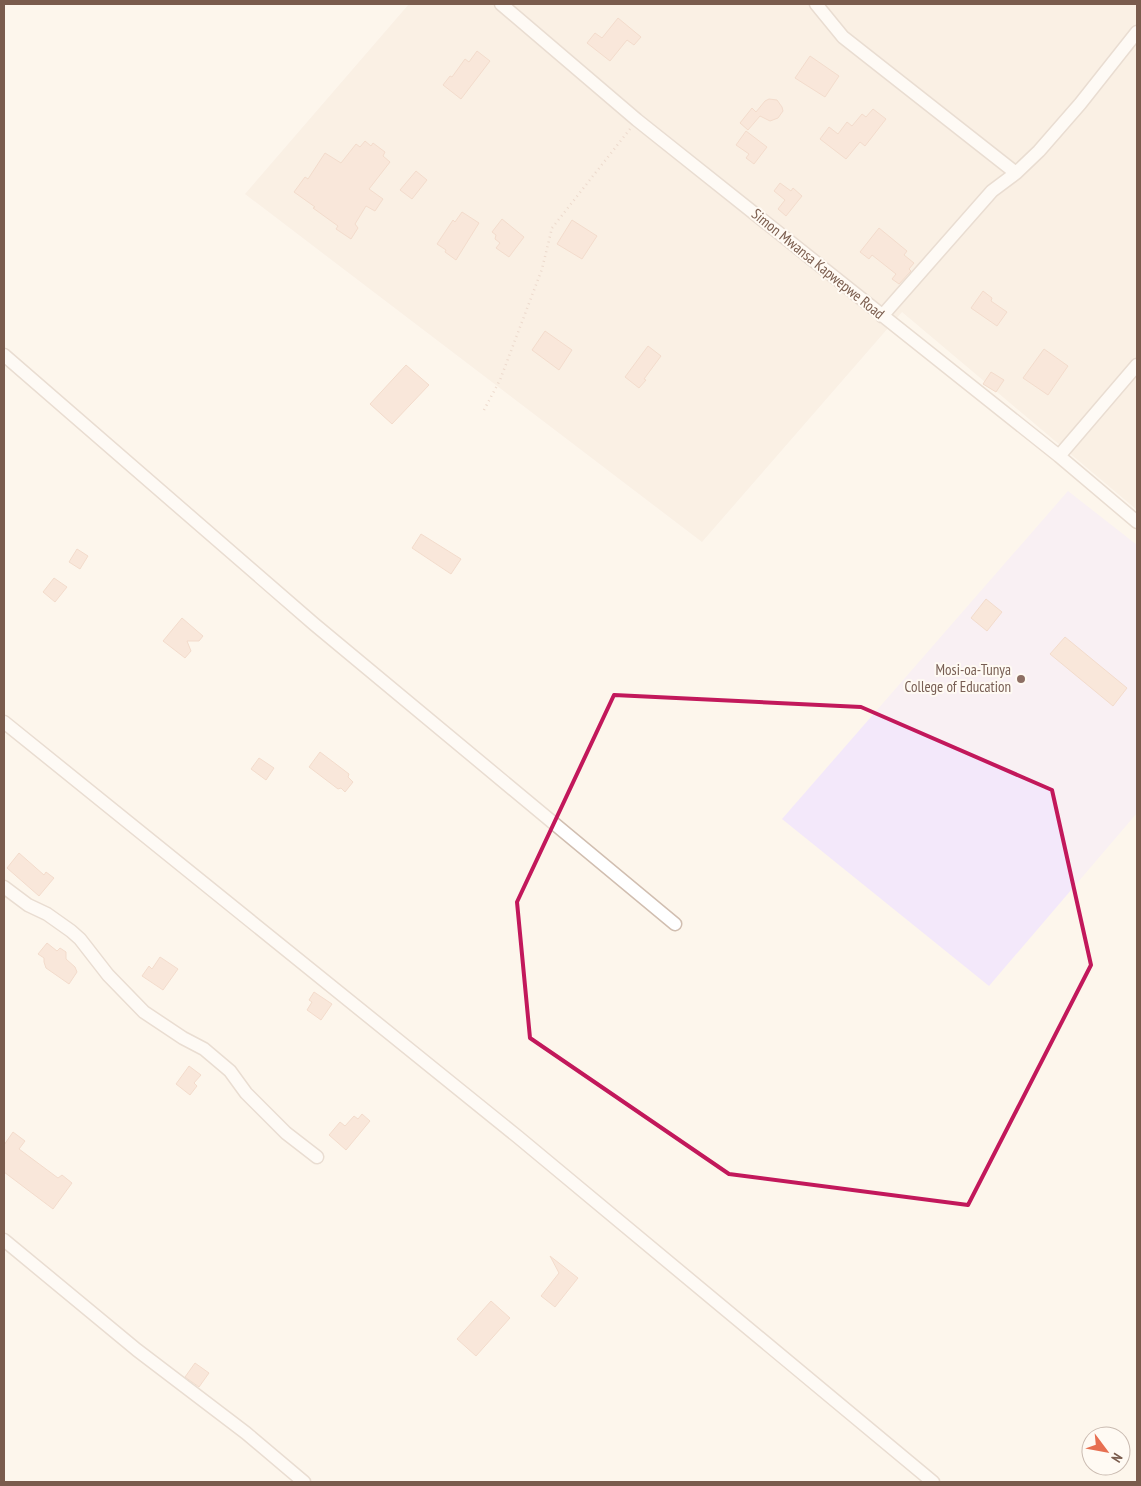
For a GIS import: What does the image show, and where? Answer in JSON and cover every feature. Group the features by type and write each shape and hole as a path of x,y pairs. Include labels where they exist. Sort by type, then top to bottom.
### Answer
{"street":[{"name":"Simon Mwansa Kapwepwe Road","path":"501,4 637,120 1059,456 1137,522"},
{"path":"816,4 843,37 1016,173"},
{"path":"882,316 992,191 1016,173 1039,151 1080,104 1137,32"},
{"path":"4,355 314,624 675,924"},
{"path":"1059,456 1137,365"},
{"path":"4,722 510,1131 933,1482"},
{"path":"4,887 71,931 80,939 108,975 144,1012 183,1038 204,1049 230,1072 246,1093 286,1133 317,1157"},
{"path":"4,1240 137,1350 246,1433 304,1482"}],"path":[{"path":"484,410 500,380 539,277 552,228 637,120"}],"highlighted area":[{"path":"614,695 861,707 1052,790 1091,965 968,1205 729,1174 530,1038 517,902"}],"shaded area":[{"path":"409,4 1137,4 1137,510 902,312 702,542 245,194"},
{"name":"Mosi-oa-Tunya College of Education","path":"1068,491 1137,545 1137,813 989,986 782,819"}],"building":[{"path":"618,18 641,37 634,45 627,40 610,61 587,43 595,33 602,38"},
{"path":"477,51 490,61 461,99 443,85 450,76 452,77 465,59 469,62"},
{"path":"810,56 839,76 825,97 795,78"},
{"path":"769,99 777,100 782,107 783,111 778,118 770,121 760,116 748,130 740,123 752,108 756,112"},
{"path":"873,109 886,119 865,146 860,142 846,159 820,139 829,127 838,134 847,122 852,126 862,114 866,117"},
{"path":"746,131 767,147 754,164 746,158 749,154 736,145"},
{"path":"365,141 371,146 373,143 385,152 383,156 390,162 369,189 383,199 375,211 366,206 355,224 358,228 351,239 336,229 338,226 294,192 305,177 308,179 325,153 341,163 356,144 360,147"},
{"path":"416,171 427,180 412,199 400,190"},
{"path":"780,183 791,191 793,188 802,196 786,216 778,209 785,200 774,191"},
{"path":"462,212 479,223 456,260 437,244 453,220 455,222"},
{"path":"502,219 524,237 509,257 496,248 500,243 495,239 496,235 492,232"},
{"path":"572,220 597,236 582,259 557,244"},
{"path":"879,228 907,251 904,255 914,263 909,269 911,271 899,284 892,279 896,274 872,255 869,259 860,252"},
{"path":"983,291 992,298 991,301 1007,312 997,326 971,308"},
{"path":"545,331 572,350 559,370 532,350"},
{"path":"648,346 661,356 639,388 625,377"},
{"path":"1044,349 1068,366 1048,395 1023,378"},
{"path":"406,365 429,385 392,424 370,404"},
{"path":"991,372 1004,380 996,392 983,384"},
{"path":"421,534 461,559 451,574 412,548"},
{"path":"77,549 88,556 80,569 69,562"},
{"path":"54,578 67,587 55,602 43,592"},
{"path":"986,599 1002,612 987,631 971,618"},
{"path":"182,618 203,636 199,641 187,641 191,651 185,658 163,641"},
{"path":"1065,637 1127,688 1113,706 1050,654"},
{"path":"320,752 349,774 348,777 353,782 345,792 341,788 338,789 309,767"},
{"path":"259,758 274,768 266,780 251,769"},
{"path":"19,853 44,875 46,872 54,878 39,896 7,868"},
{"path":"47,943 57,951 60,948 66,952 66,959 75,967 77,972 69,984 46,968 44,958 38,954"},
{"path":"160,957 178,969 163,990 142,976 149,966 152,969"},
{"path":"314,992 332,1004 321,1020 307,1010 312,1002 309,1000"},
{"path":"189,1066 201,1075 194,1083 197,1086 190,1095 176,1084"},
{"path":"362,1114 370,1121 346,1150 329,1135 340,1122 345,1126 354,1116 358,1119"},
{"path":"13,1132 25,1141 19,1149 58,1178 62,1175 72,1183 53,1209 4,1172 4,1145"},
{"path":"550,1256 578,1278 555,1307 541,1296 559,1273"},
{"path":"491,1301 510,1318 476,1356 457,1339"},
{"path":"195,1363 209,1373 199,1387 185,1377"}],"place":[{"name":"Mosi-oa-Tunya College of Education","path":"1021,679"}]}
